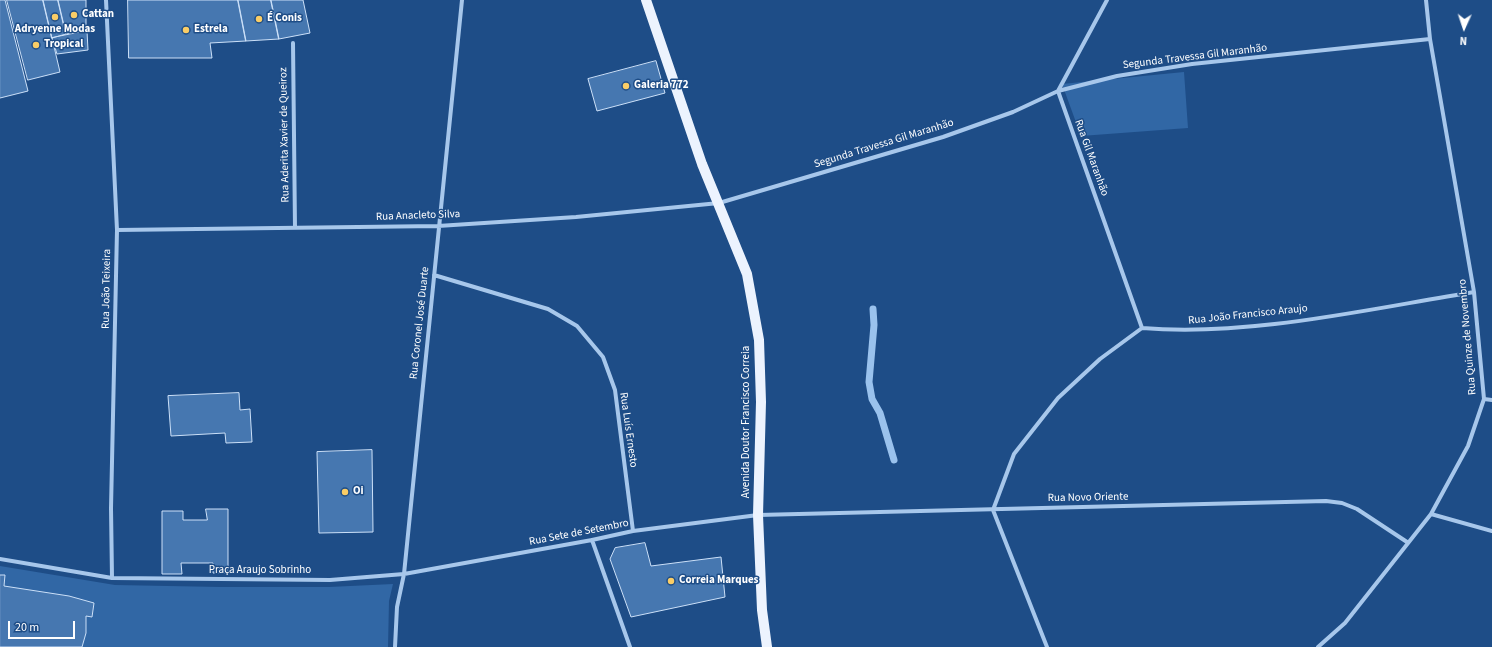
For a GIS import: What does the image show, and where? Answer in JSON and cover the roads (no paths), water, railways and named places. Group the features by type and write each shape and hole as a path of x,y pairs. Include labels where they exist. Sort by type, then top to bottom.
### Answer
{"main road":[{"name":"Avenida Doutor Francisco Correia","path":"646,0 702,164 747,274 759,340 761,402 758,515 762,610 768,647"}],"street":[{"name":"Rua João Teixeira","path":"106,0 117,230 111,508 115,578"},
{"name":"Rua Coronel José Duarte","path":"395,647 397,607 404,574 462,0"},
{"path":"1058,91 1107,0"},
{"name":"Rua Quinze de Novembro","path":"1318,647 1345,623 1407,542 1431,514 1468,446 1484,399 1474,292 1430,39 1426,0"},
{"name":"Segunda Travessa Gil Maranhão","path":"719,203 943,137 1013,112 1058,91 1117,76 1192,64 1430,39"},
{"name":"Rua Aderita Xavier de Queiroz","path":"293,43 294,228"},
{"name":"Rua Gil Maranhão","path":"1058,91 1142,328"},
{"name":"Rua Anacleto Silva","path":"117,230 438,226 576,217 719,203"},
{"name":"Rua Luís Ernesto","path":"434,275 548,309 577,326 603,357 614,390 633,531"},
{"name":"Rua João Francisco Araujo","path":"1142,328 1176,331 1227,328 1297,320 1474,292"},
{"path":"1047,647 993,510 1014,454 1058,398 1100,359 1142,328"},
{"path":"1484,399 1492,400"},
{"name":"Rua Novo Oriente","path":"758,515 1326,502 1342,503 1357,509 1407,542"},
{"path":"1431,514 1492,531"},
{"name":"Rua Sete de Setembro","path":"404,574 592,540 633,531 758,515"},
{"path":"592,540 630,647"},
{"name":"Praça Araujo Sobrinho","path":"0,559 115,578 330,580 404,574"}],"waterway":[{"path":"873,309 874,325 869,382 872,399 880,413 894,460"}],"place":[{"name":"Cattan","path":"74,15"},
{"name":"Adryenne Modas","path":"55,17"},
{"name":"É Conis","path":"259,19"},
{"name":"Estrela","path":"186,30"},
{"name":"Tropical","path":"36,45"},
{"name":"Galeria 772","path":"626,86"},
{"name":"Oi","path":"345,492"},
{"name":"Correia Marques","path":"671,581"}]}
